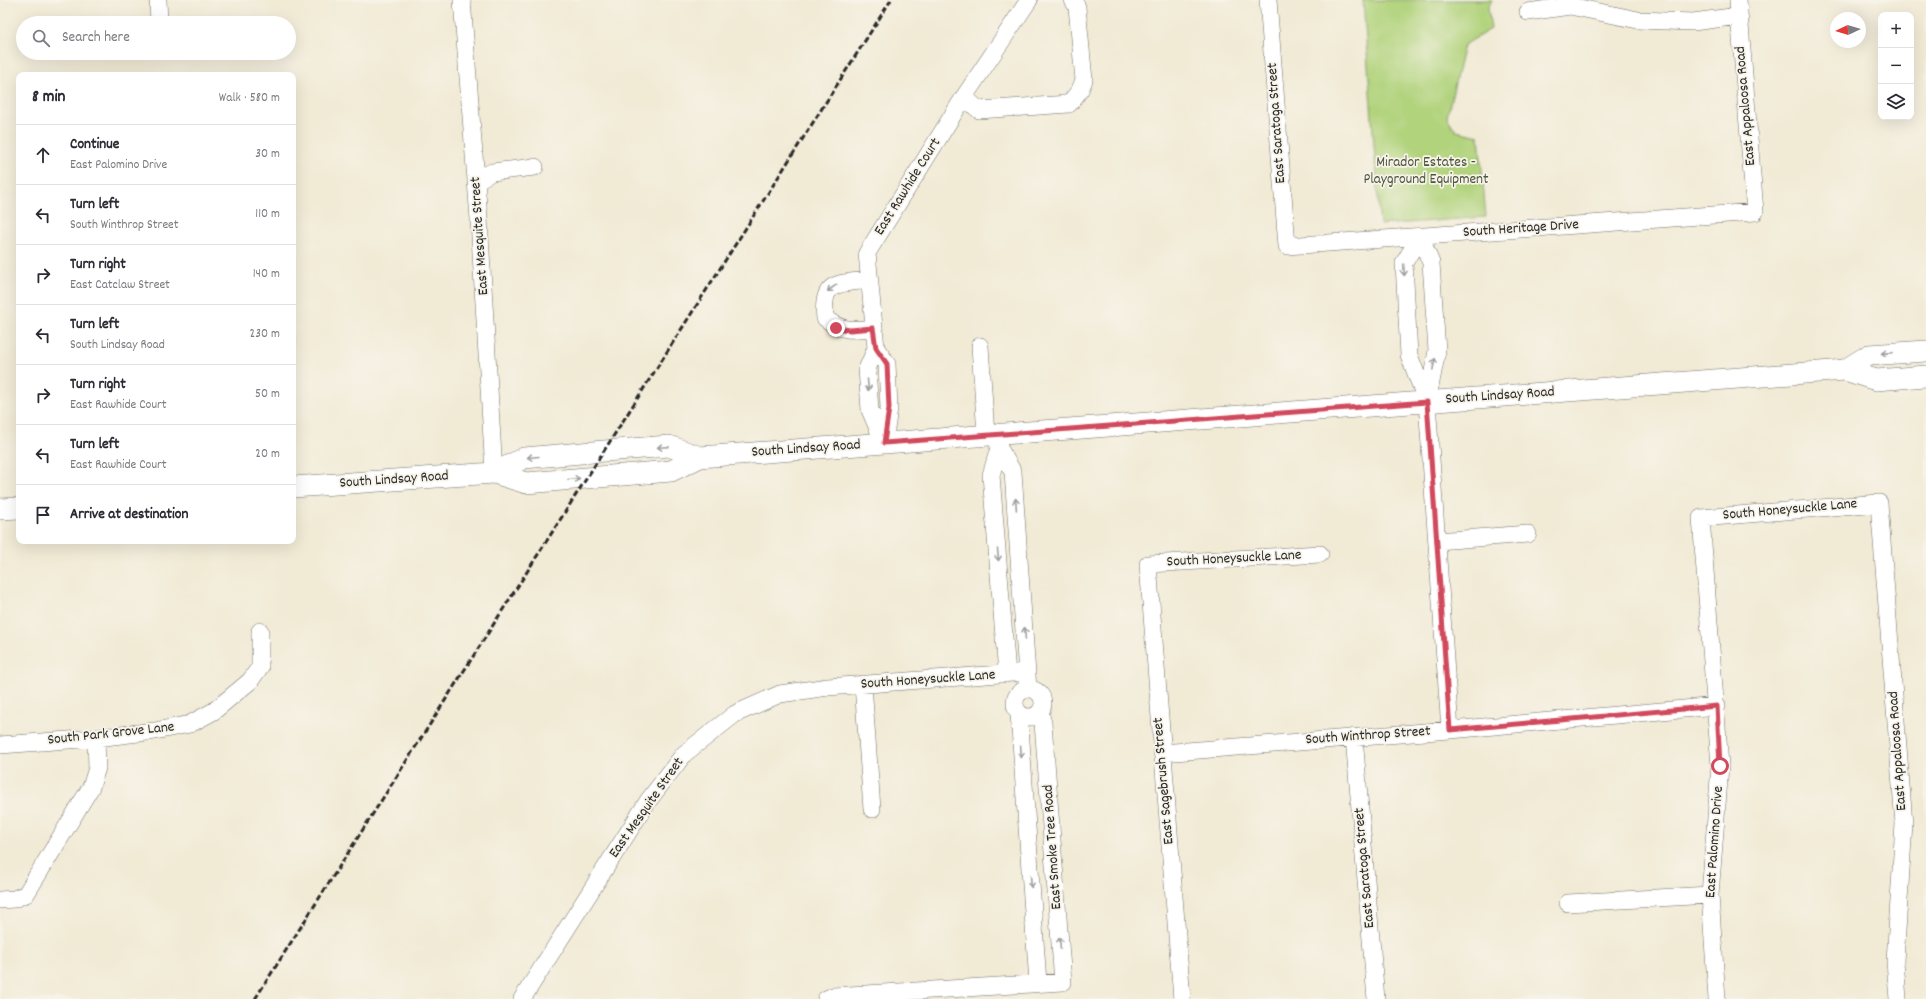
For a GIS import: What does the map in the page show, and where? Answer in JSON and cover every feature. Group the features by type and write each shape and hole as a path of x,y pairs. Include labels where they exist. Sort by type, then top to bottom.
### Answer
{"main road":[{"name":"South Lindsay Road","path":"1845,370 1869,355 1926,351"},
{"name":"South Lindsay Road","path":"296,487 494,473 526,483 671,471 700,457 884,443 994,439 1427,402 1845,370 1876,380 1925,376"},
{"path":"0,509 16,508"}],"street":[{"path":"158,0 159,16"},
{"name":"East Mesquite Street","path":"462,0 476,181 494,473"},
{"name":"East Rawhide Court","path":"884,443 870,410 867,369 876,348 867,253 964,97 1029,0"},
{"path":"964,97 980,110 1069,104 1080,90 1084,80 1077,7 1073,0"},
{"name":"East Saratoga Street","path":"1268,0 1287,246"},
{"path":"1528,12 1570,6 1638,20 1693,22 1739,8"},
{"name":"East Appaloosa Road","path":"1739,8 1755,212"},
{"path":"476,181 492,172 535,167"},
{"name":"South Heritage Drive","path":"1287,246 1755,212"},
{"path":"1420,236 1404,262 1409,355 1427,402"},
{"path":"1420,236 1431,263 1437,350 1427,402 1450,730"},
{"path":"869,280 839,284 827,291 823,301 825,318 836,328 850,330 873,328"},
{"path":"980,346 994,439 991,475 1007,674"},
{"path":"994,439 1013,472 1028,689"},
{"name":"East Appaloosa Road","path":"1879,503 1904,824 1895,961 1898,999"},
{"name":"South Honeysuckle Lane","path":"1701,518 1879,503"},
{"name":"East Palomino Drive","path":"1701,518 1717,706 1720,766 1710,895 1717,999"},
{"path":"1437,541 1528,534"},
{"name":"South Honeysuckle Lane","path":"1148,564 1320,554"},
{"name":"East Sagebrush Street","path":"1148,564 1182,999"},
{"name":"South Park Grove Lane","path":"0,745 96,738 155,731 190,724 214,711 250,681 260,667 260,631"},
{"name":"South Honeysuckle Lane","path":"828,687 1027,672"},
{"path":"863,684 872,809"},
{"name":"East Mesquite Street","path":"522,999 648,801 684,754 735,714 780,694 828,687"},
{"path":"1028,689 1041,695 1044,703 1040,712 1037,715 1028,717 1019,713 1015,705 1017,696 1024,690 1028,689"},
{"name":"South Winthrop Street","path":"1162,752 1450,730 1717,706"},
{"name":"East Smoke Tree Road","path":"1019,713 1038,983 1062,982 1050,799 1043,723 1040,712"},
{"name":"East Saratoga Street","path":"1354,737 1376,999"},
{"path":"0,900 14,899 26,894 91,787 97,768 96,738"},
{"path":"1025,801 1050,799"},
{"path":"1029,853 1053,851"},
{"path":"1568,904 1710,895"},
{"path":"826,999 834,996 956,994 1038,983"}],"green space":[{"name":"Mirador Estates - Playground Equipment","path":"1363,0 1492,0 1488,8 1491,29 1464,45 1447,117 1456,131 1479,136 1486,217 1380,225"}],"railway":[{"path":"255,999 891,0"}],"route":[{"path":"836,328 850,330 873,328 876,348 887,364 889,408 884,443 1427,402 1450,730 1717,706 1720,766"}]}
